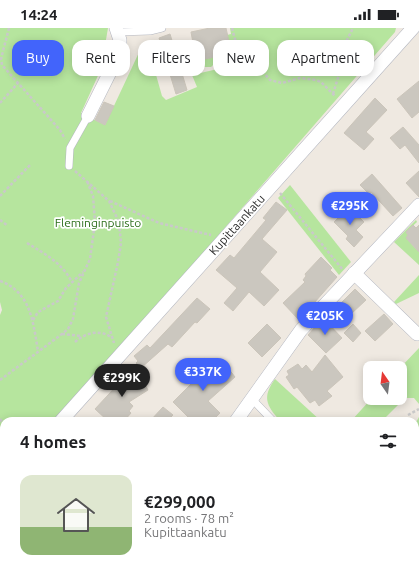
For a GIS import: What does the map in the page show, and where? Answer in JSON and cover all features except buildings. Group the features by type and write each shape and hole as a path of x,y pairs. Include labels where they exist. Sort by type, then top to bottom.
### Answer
{"street":[{"name":"Kupittaankatu","path":"65,417 413,28"},
{"path":"88,116 120,52 120,40 117,30"},
{"path":"239,417 300,330 419,205"},
{"path":"352,275 417,334"}],"lane":[{"path":"117,30 150,31 162,28"},
{"path":"69,166 70,148 88,116"},
{"path":"252,399 269,417"}],"path":[{"path":"9,28 0,58 2,65 60,130 70,148"},
{"path":"232,28 236,43 254,67 263,72 270,80 282,83 300,78 316,80 321,82 338,99"},
{"path":"333,94 341,68 346,42 353,28"},
{"path":"0,103 18,83"},
{"path":"0,196 30,164"},
{"path":"69,166 109,201 159,223 215,236"},
{"path":"0,380 68,329 73,319 79,283 90,259 95,222 93,196 87,181"},
{"path":"273,185 352,275"},
{"path":"109,201 119,222 121,243 116,275 106,317 115,345 122,353"},
{"path":"0,220 8,226"},
{"path":"27,243 51,258 67,272 72,282"},
{"path":"32,320 38,312 58,301 66,288 84,271"},
{"path":"0,281 15,288 26,302 32,320 38,351"},
{"path":"62,334 82,336 106,333 112,337"},
{"path":"75,342 82,336"},
{"path":"408,415 419,409"}],"green space":[{"name":"Fleminginpuisto","path":"0,28 108,28 106,40 72,40 72,76 98,76 81,113 105,125 128,76 130,76 130,72 138,55 138,76 156,76 162,96 166,100 197,87 192,76 205,76 205,72 213,70 213,76 269,76 269,40 228,40 227,35 231,34 230,28 396,28 395,32 374,56 374,40 277,40 277,76 357,76 162,300 57,417 0,417 0,315 2,310 0,302"},
{"name":"Fleminginpuisto","path":"213,57 213,65 211,67 205,67 205,59"},
{"path":"290,185 351,262 339,275 278,198"},
{"path":"416,220 417,222 406,232 408,235 406,238 417,250 419,249 419,265 394,242"},
{"path":"419,275 419,293 396,304 394,302"},
{"path":"419,348 419,404 414,398 407,398 407,361"},
{"path":"275,379 317,417 277,417 271,410 267,401 268,391"},
{"path":"366,405 398,405 386,417 355,417"}]}
